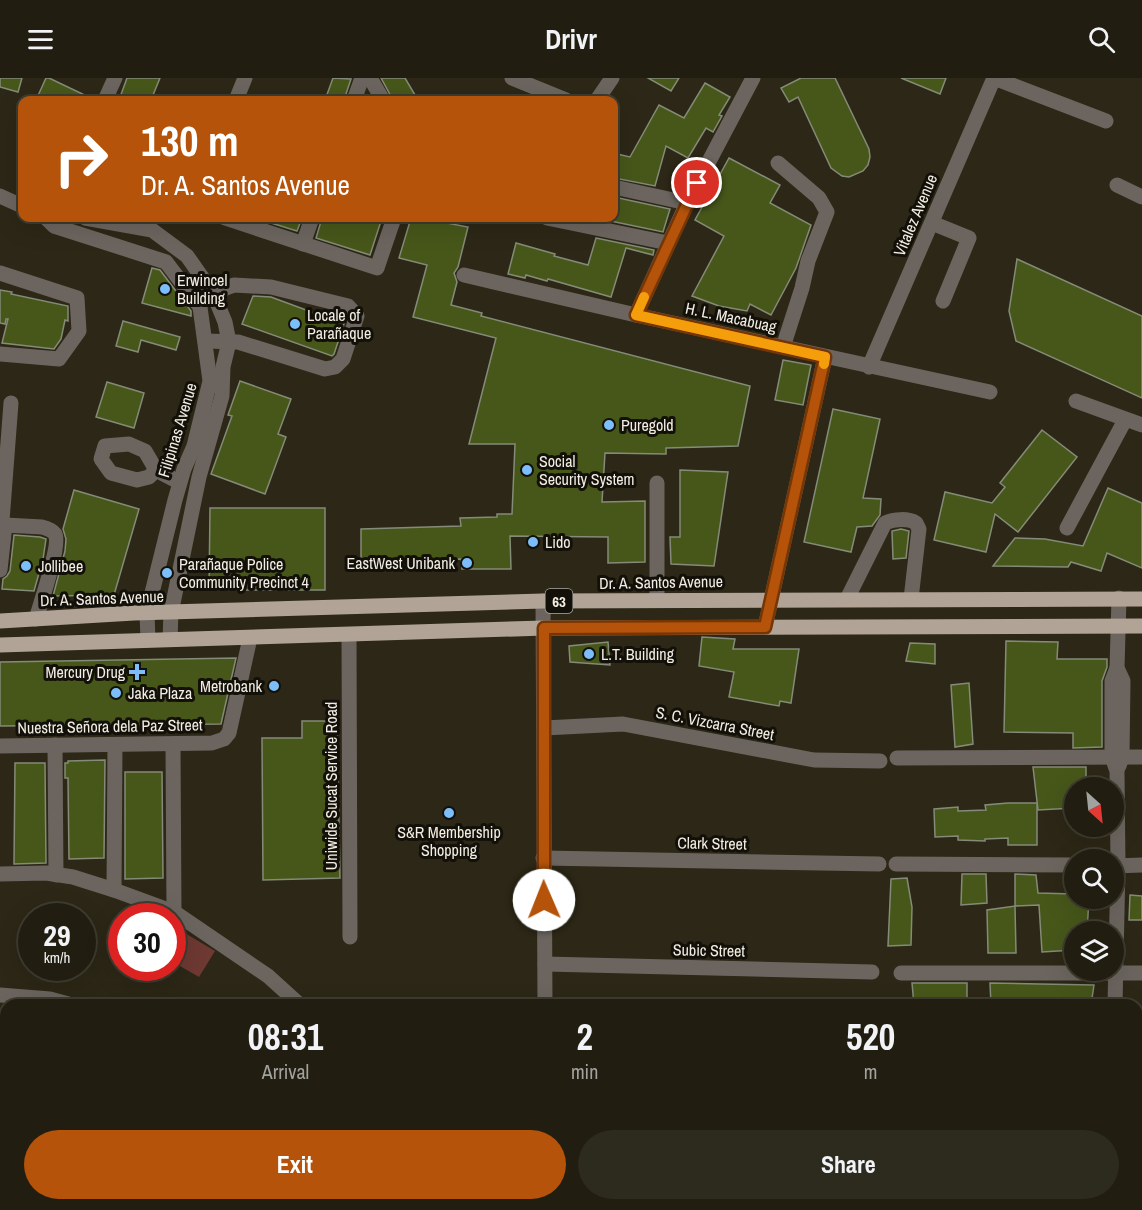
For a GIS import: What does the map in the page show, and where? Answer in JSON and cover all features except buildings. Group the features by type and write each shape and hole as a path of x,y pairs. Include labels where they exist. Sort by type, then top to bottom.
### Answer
{"main road":[{"name":"Dr. A. Santos Avenue","path":"0,621 147,613 543,601 1142,599"},
{"name":"63","path":"0,645 170,639 250,639 544,628 1142,626"}],"street":[{"path":"107,96 115,78"},
{"path":"238,96 245,78"},
{"path":"355,96 362,78"},
{"path":"370,78 381,96"},
{"path":"512,78 556,96"},
{"path":"600,96 612,78"},
{"path":"636,315 687,203 753,78"},
{"path":"994,78 1106,121"},
{"name":"Vitalez Avenue","path":"869,367 994,78"},
{"path":"778,163 819,198 827,212 808,261 783,347"},
{"path":"1117,185 1142,197"},
{"path":"618,188 687,203"},
{"path":"0,196 18,204"},
{"name":"Filipinas Avenue","path":"58,222 166,262 200,307 210,381 200,448 200,477 171,613 170,639"},
{"name":"Filipinas Avenue","path":"107,222 152,230 187,256 213,293 225,322 229,342 223,367 222,396 200,448 181,476 147,613 148,640"},
{"path":"237,222 377,268 393,222"},
{"path":"303,244 311,222"},
{"path":"566,222 668,243"},
{"path":"932,222 969,238 943,301"},
{"path":"0,273 77,298 79,331 59,359 0,354"},
{"name":"H. L. Macabuag","path":"464,275 869,367 990,392"},
{"path":"206,341 238,342 325,369 335,367 343,359 357,316 348,306 270,287 234,285 213,293"},
{"path":"765,627 825,357"},
{"path":"1076,401 1142,425"},
{"path":"0,555 11,403"},
{"path":"1067,528 1125,420"},
{"path":"156,470 181,476 200,477"},
{"path":"657,483 657,600"},
{"path":"847,599 885,523 911,520 919,529 911,599"},
{"path":"0,570 5,525 48,528 55,534 50,572 36,619"},
{"path":"1115,849 1122,681 1117,668 1119,598"},
{"path":"543,601 545,999"},
{"name":"Uniwide Sucat Service Road","path":"349,635 350,937"},
{"name":"Nuestra Señora dela Paz Street","path":"0,746 173,745 212,743 224,739 228,734 250,639"},
{"name":"S. C. Vizcarra Street","path":"544,728 623,724 814,760 880,761"},
{"path":"55,745 56,875"},
{"path":"114,890 115,745"},
{"path":"173,745 174,903"},
{"path":"897,758 1117,762 1142,757"},
{"name":"Clark Street","path":"543,858 879,864"},
{"path":"896,864 1064,865"},
{"path":"1124,866 1142,865"},
{"path":"0,874 73,877 149,903"},
{"path":"186,920 268,976 293,999"},
{"name":"Subic Street","path":"545,964 872,972"},
{"path":"901,973 1064,972"},
{"path":"1124,972 1142,973"},
{"path":"1115,981 1115,999"},
{"path":"0,995 50,999"}],"green space":[{"path":"186,934 215,951 199,977 186,970"}],"slow traffic":[{"path":"644,297 636,315 825,357 824,364"}],"place":[{"name":"Erwincel Building","path":"165,289"},
{"name":"Locale of Parañaque","path":"295,324"},
{"name":"Puregold","path":"609,425"},
{"name":"Social Security System","path":"527,470"},
{"name":"Lido","path":"533,542"},
{"name":"EastWest Unibank","path":"467,563"},
{"name":"Jollibee","path":"26,566"},
{"name":"Parañaque Police Community Precinct 4","path":"167,573"},
{"name":"L.T. Building","path":"589,654"},
{"name":"Mercury Drug","path":"137,672"},
{"name":"Metrobank","path":"274,686"},
{"name":"Jaka Plaza","path":"116,693"},
{"name":"S&R Membership Shopping","path":"449,813"}],"route":[{"path":"544,900 544,628 765,627 825,357 636,315 697,183"}]}
